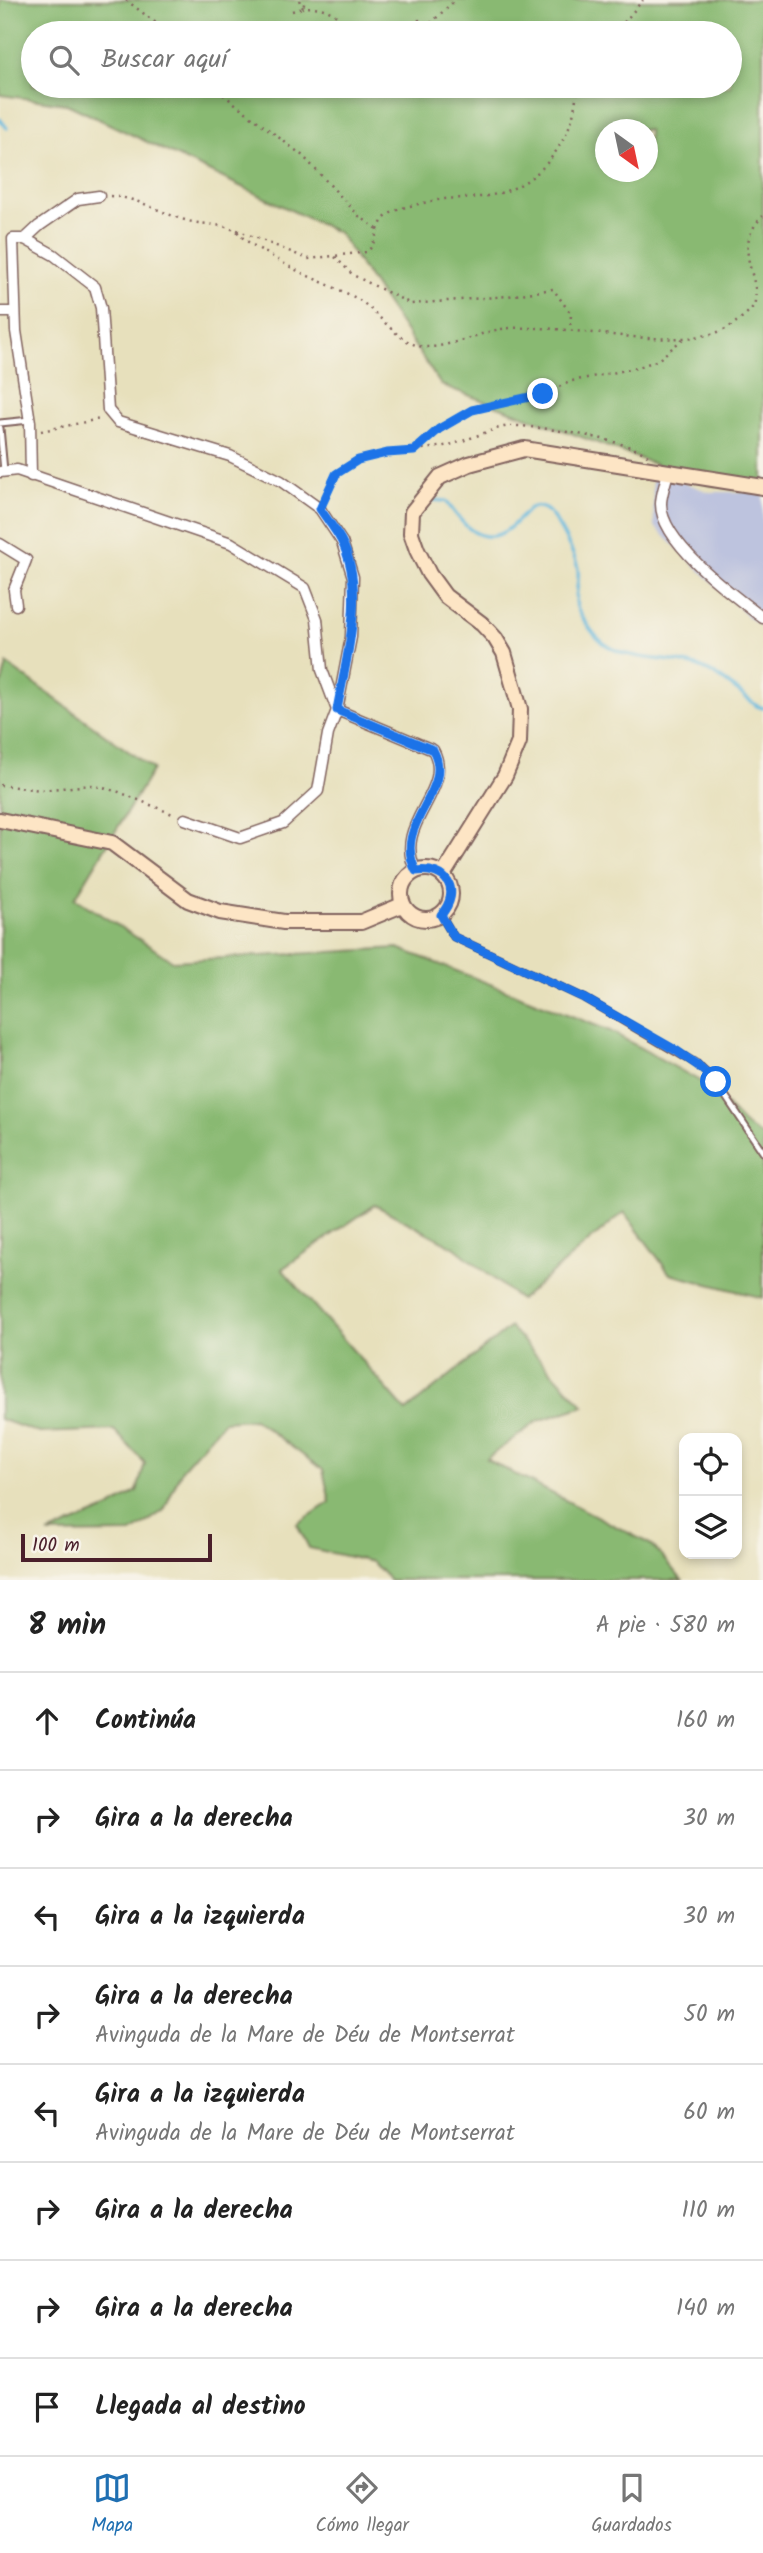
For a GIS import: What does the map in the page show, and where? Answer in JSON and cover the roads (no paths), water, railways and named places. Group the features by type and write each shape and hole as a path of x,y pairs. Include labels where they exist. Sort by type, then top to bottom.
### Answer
{"street":[{"path":"19,239 78,199 99,196"},
{"path":"19,239 14,312 30,420 32,476"},
{"path":"19,239 54,255 95,287 101,308 108,410 118,422 230,456 281,481 320,509 342,541 353,577 351,637 337,710 328,734 318,791 284,823 240,838 185,818"},
{"path":"0,312 14,312"},
{"path":"443,875 505,776 519,742 520,709 504,653 495,638 482,624 445,596 429,574 411,533 412,512 440,477 469,464 524,449 763,487"},
{"path":"2,471 17,470 231,542 306,588 317,619 322,670 337,710 433,750 440,762 439,775 409,840 409,858 416,871"},
{"path":"668,472 661,505 670,534 721,586 763,618"},
{"path":"0,544 26,560 14,590 16,606"},
{"path":"0,821 111,843 188,900 220,912 284,922 361,922 402,905"},
{"path":"430,869 443,875 449,884 451,895 448,906 441,915 419,919 409,914 402,905 400,895 408,876 416,871 430,869"}],"lane":[{"path":"2,471 0,426 30,420"},
{"path":"441,915 454,937 584,998 697,1065 716,1082 763,1152"}],"waterway":[{"path":"0,119 7,128"},
{"path":"432,500 446,501 468,527 482,535 491,536 508,529 530,508 545,509 559,527 576,563 578,610 601,641 627,654 685,663 707,670 763,708"}]}
